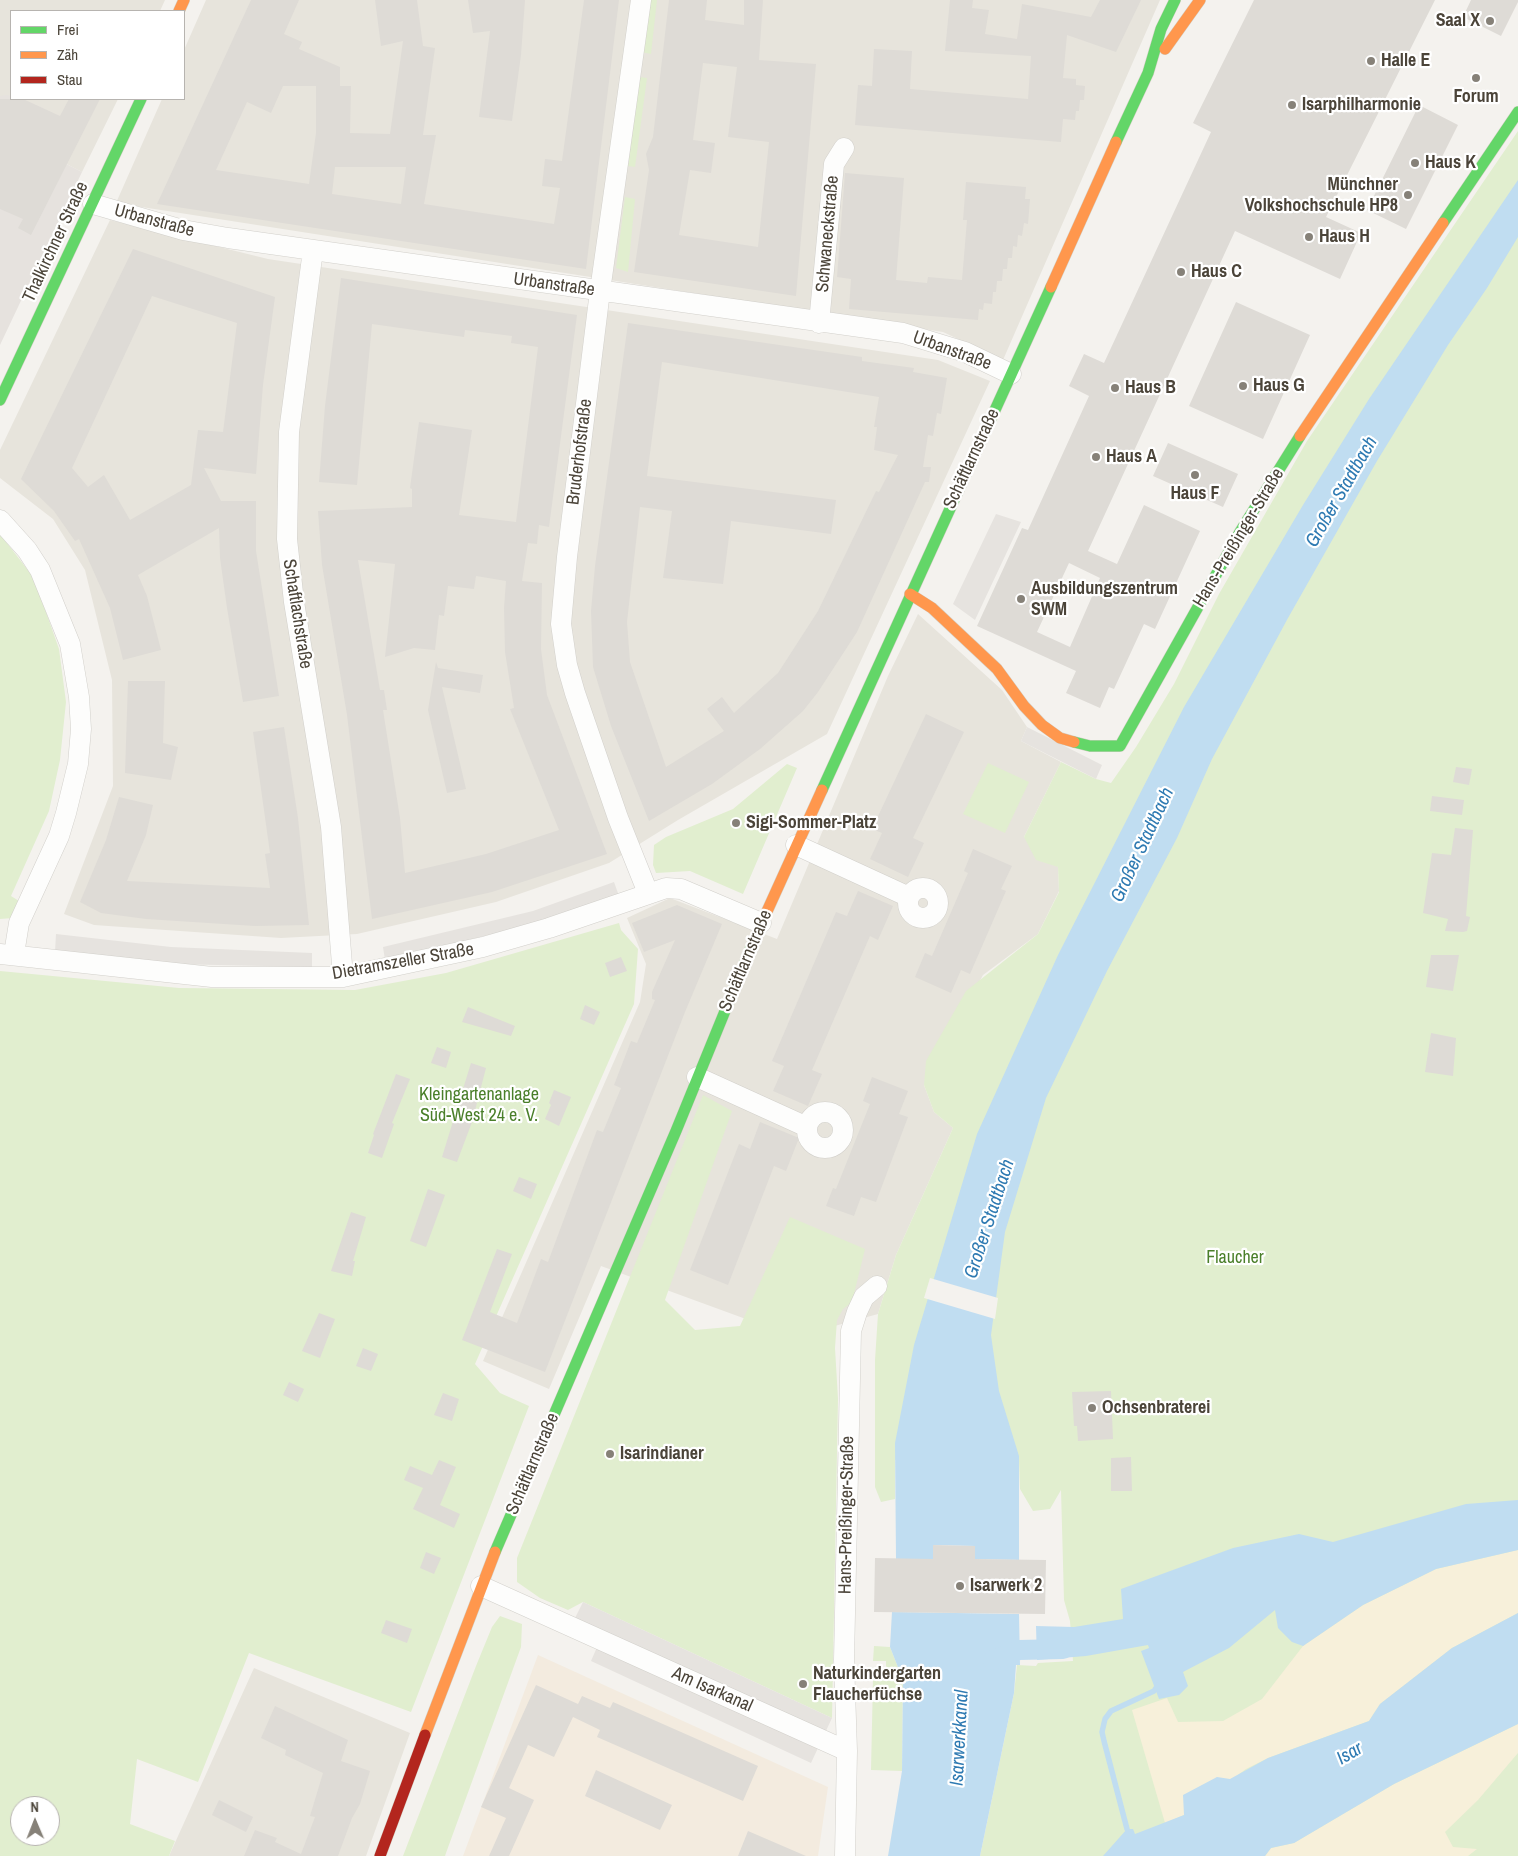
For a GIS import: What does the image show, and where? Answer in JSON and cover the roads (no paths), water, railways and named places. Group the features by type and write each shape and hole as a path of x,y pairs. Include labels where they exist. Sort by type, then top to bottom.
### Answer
{"street":[{"name":"Bruderhofstraße","path":"641,0 600,291 567,557 561,624 567,665 575,694 618,818 648,893"},
{"name":"Schäftlarnstraße","path":"380,1856 480,1586 698,1077 761,923 1148,73 1161,29 1175,0"},
{"name":"Schäftlarnstraße","path":"1148,73 1200,0"},
{"name":"Thalkirchner Straße","path":"0,400 141,100"},
{"name":"Hans-Preißinger-Straße","path":"910,594 932,608 997,669 1024,706 1042,725 1060,738 1090,746 1120,746 1240,532 1264,493 1344,368 1518,112"},
{"name":"Schwaneckstraße","path":"819,323 834,164 844,148"},
{"name":"Urbanstraße","path":"93,204 183,230 819,323 903,333 965,352 1011,374"},
{"name":"Schaftlachstraße","path":"312,250 290,432 287,539 294,602 331,827 343,976"},
{"path":"0,520 27,550 40,570 70,644 79,697 80,729 78,764 66,813 58,836 18,923 7,954"},
{"path":"796,844 909,897"},
{"name":"Dietramszeller Straße","path":"7,954 212,977 343,976 483,947 549,928 666,888 681,889 761,923"},
{"path":"698,1077 807,1127"},
{"name":"Hans-Preißinger-Straße","path":"847,1751 844,1660 851,1331 864,1297 876,1286"},
{"name":"Am Isarkanal","path":"480,1586 847,1751"},
{"path":"845,1856 847,1751"}],"water":[{"name":"Großer Stadtbach","path":"1518,180 1518,237 1487,288 1448,345 1377,461 1288,618 1212,759 1177,838 1107,971 1046,1098 1005,1232 991,1335 999,1391 1019,1456 1019,1560 975,1559 975,1546 933,1545 933,1559 896,1559 895,1443 914,1345 977,1134 1058,955 1184,707 1303,505 1369,399"},
{"path":"1518,1500 1518,1550 1436,1569 1363,1605 1303,1646 1292,1642 1278,1628 1275,1610 1229,1648 1183,1672 1188,1686 1179,1695 1159,1699 1141,1651 1149,1648 1148,1645 1086,1656 1037,1660 1036,1626 1074,1627 1123,1619 1121,1589 1233,1548 1299,1534 1333,1542 1466,1504"},
{"name":"Isarwerkkanal","path":"892,1612 1019,1614 1020,1665 1016,1665 1014,1693 980,1856 888,1856 902,1771 903,1680 890,1647"},
{"name":"Isar","path":"1518,1613 1518,1724 1394,1784 1294,1843 1271,1848 1265,1856 1103,1856 1127,1829 1133,1829 1135,1834 1184,1815 1183,1795 1217,1777 1230,1779 1268,1758 1369,1721 1380,1704 1452,1648"}],"waterway":[{"path":"993,1660 1019,1650 1063,1649"},
{"path":"1127,1829 1102,1732 1105,1719 1111,1711 1154,1691 1158,1685"}],"place":[{"name":"Saal X","path":"1490,21"},
{"name":"Halle E","path":"1371,61"},
{"name":"Forum","path":"1476,78"},
{"name":"Isarphilharmonie","path":"1292,105"},
{"name":"Haus K","path":"1415,163"},
{"name":"Münchner Volkshochschule HP8","path":"1408,195"},
{"name":"Haus H","path":"1309,237"},
{"name":"Haus C","path":"1181,272"},
{"name":"Haus G","path":"1243,386"},
{"name":"Haus B","path":"1115,388"},
{"name":"Haus A","path":"1096,457"},
{"name":"Haus F","path":"1195,475"},
{"name":"Ausbildungszentrum SWM","path":"1021,599"},
{"name":"Sigi-Sommer-Platz","path":"736,823"},
{"name":"Ochsenbraterei","path":"1092,1408"},
{"name":"Isarindianer","path":"610,1454"},
{"name":"Isarwerk 2","path":"960,1586"},
{"name":"Naturkindergarten Flaucherfüchse","path":"803,1684"}],"park label":[{"name":"Kleingartenanlage Süd-West 24 e. V.","path":"479,1105"},
{"name":"Flaucher","path":"1235,1258"}]}
